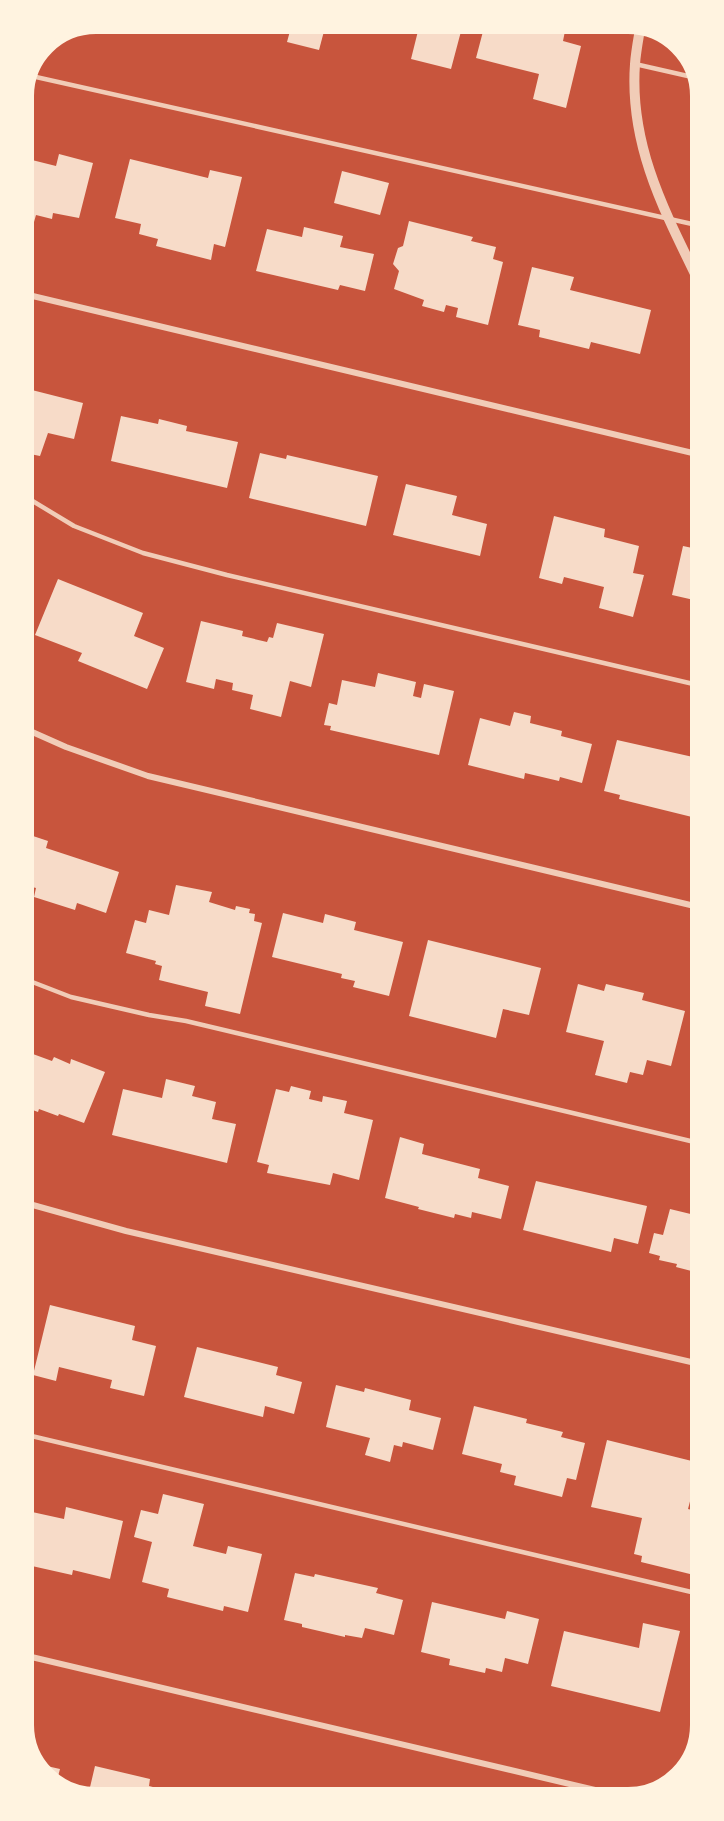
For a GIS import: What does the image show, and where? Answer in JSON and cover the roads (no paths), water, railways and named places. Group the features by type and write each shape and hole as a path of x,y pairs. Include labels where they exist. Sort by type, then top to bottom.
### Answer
{"street":[{"path":"640,31 635,64 635,104 640,138 646,163 668,219 694,272"},
{"path":"30,295 694,453"},
{"path":"30,731 66,747 148,776 694,906"},
{"path":"30,1204 126,1231 694,1363"},
{"path":"30,1657 599,1791"}],"lane":[{"path":"635,64 691,78"},
{"path":"33,76 694,225"},
{"path":"30,499 74,526 143,553 227,575 694,684"},
{"path":"30,981 70,997 186,1021 694,1142"},
{"path":"30,1436 694,1593"}]}
